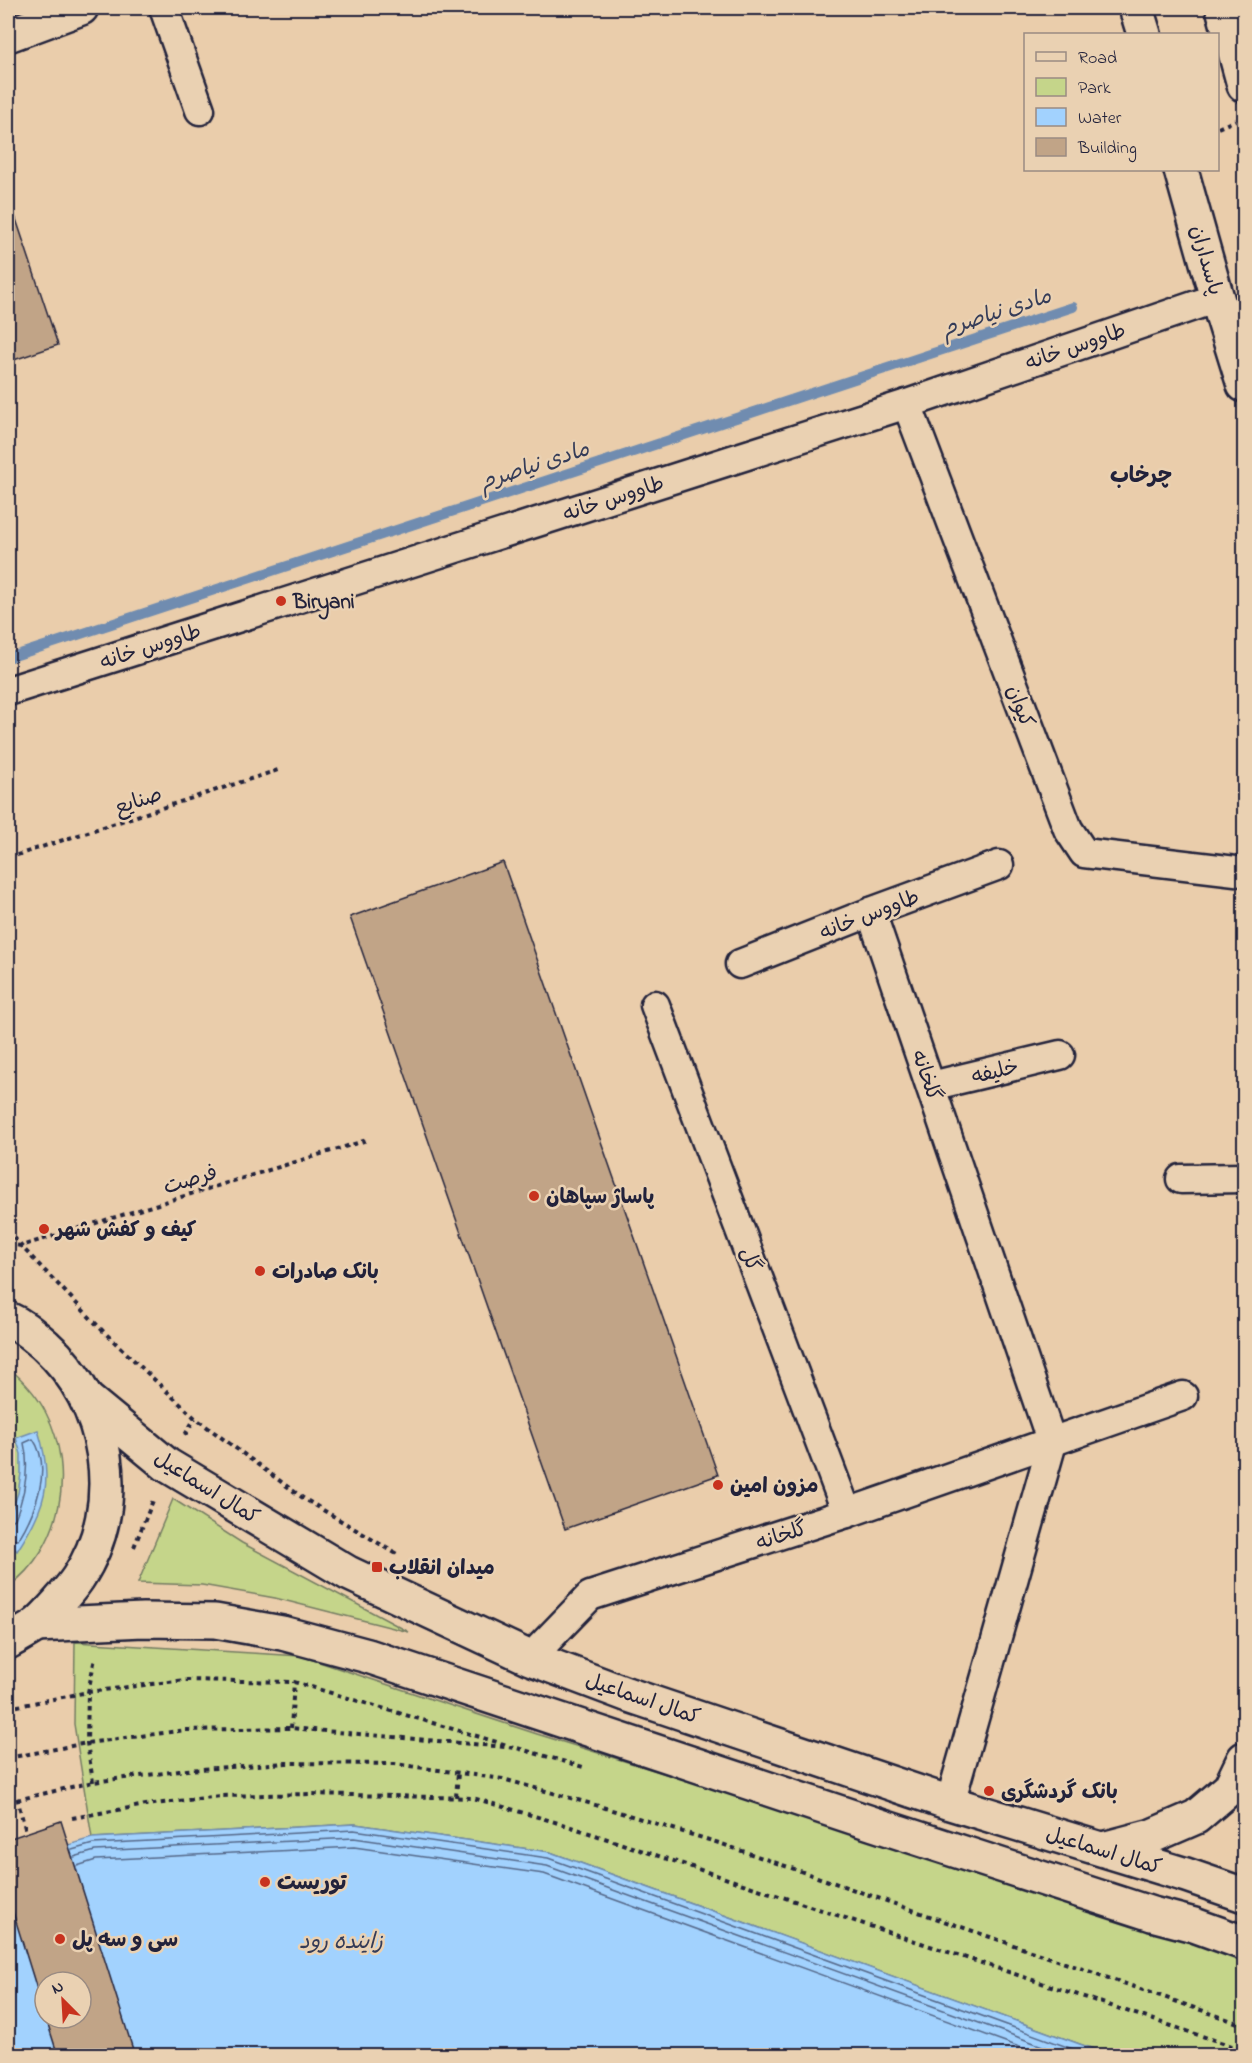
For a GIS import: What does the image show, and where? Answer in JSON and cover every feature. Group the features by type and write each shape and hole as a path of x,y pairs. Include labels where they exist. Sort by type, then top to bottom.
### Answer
{"main road":[{"path":"8,35 81,8"},
{"path":"1136,8 1144,33"},
{"path":"1223,8 1245,85"},
{"name":"پاسداران","path":"1181,171 1217,298 1245,385"},
{"path":"8,1319 19,1324 59,1357 74,1376 88,1400 100,1432 106,1460 106,1489 102,1522 78,1578 36,1625 8,1642"},
{"name":"کمال اسماعیل","path":"88,1400 167,1465 348,1573 530,1658 626,1694 950,1803 1186,1875 1243,1886"},
{"path":"36,1625 215,1621 282,1633 368,1656 874,1824 1239,1941 1243,1886"},
{"path":"1103,1849 1152,1836 1196,1817 1230,1788 1245,1759"}],"street":[{"path":"164,8 201,110"},
{"name":"طاووس خانه","path":"8,691 907,404 1217,298"},
{"name":"کیوان","path":"907,404 1068,829 1084,853 1245,872"},
{"name":"طاووس خانه","path":"740,964 999,865"},
{"name":"گلخانه","path":"871,912 1052,1443"},
{"name":"گل","path":"655,1005 847,1513"},
{"name":"خلیفه","path":"931,1086 1060,1055"},
{"path":"1181,1179 1245,1178"},
{"name":"گلخانه","path":"530,1658 590,1596 847,1513 1183,1396"},
{"path":"950,1803 1052,1443"}],"path":[{"path":"1219,128 1245,116"},
{"name":"صنایع","path":"8,858 278,770"},
{"name":"فرصت","path":"21,1246 367,1140"},
{"path":"8,1230 104,1332 195,1418 303,1498 401,1556"},
{"path":"8,1244 21,1246"},
{"path":"133,1549 167,1465 195,1418"},
{"path":"93,1782 87,1743 88,1692 103,1622"},
{"path":"8,1708 88,1692 185,1680 294,1682 593,1771"},
{"path":"291,1728 294,1682"},
{"path":"8,1758 87,1743 186,1730 291,1728 517,1748"},
{"path":"8,1802 17,1798 93,1782 187,1770 286,1763 395,1764 503,1779 713,1842 1245,2025"},
{"path":"456,1797 458,1773"},
{"path":"72,1818 146,1805 221,1796 311,1794 473,1798 565,1825 1245,2050"},
{"path":"17,1798 26,1832"}],"green space":[{"path":"8,1367 29,1388 46,1413 55,1436 60,1459 61,1483 52,1530 41,1552 26,1571 8,1587"},
{"path":"173,1499 242,1543 409,1632 275,1598 202,1585 138,1583"},
{"path":"75,1642 301,1656 537,1734 1244,1951 1244,2055 1110,2055 550,1852 355,1824 92,1838 74,1724"}],"water":[{"path":"38,1430 46,1464 44,1493 35,1521 17,1551 8,1543 8,1520 18,1493 21,1473 21,1454 16,1438"},
{"name":"زاینده رود","path":"355,1824 550,1852 1110,2055 8,2056 8,1863 92,1838"}],"building":[{"path":"8,195 58,345 8,362"},
{"name":"پاساژ سپاهان","path":"503,862 718,1475 565,1529 350,917"},
{"name":"سی و سه پل","path":"61,1821 135,2056 58,2056 50,2030 93,2030 93,1970 33,1970 33,1976 8,1896 8,1839"}],"waterway":[{"name":"مادی نیاصرم","path":"8,658 1073,307"}],"place":[{"name":"Biryani","path":"281,601"},
{"name":"پاساژ سپاهان","path":"534,1196"},
{"name":"کیف و کفش شهر","path":"44,1229"},
{"name":"بانک صادرات","path":"260,1271"},
{"name":"مزون امین","path":"718,1485"},
{"name":"میدان انقلاب","path":"377,1567"},
{"name":"بانک گردشگری","path":"989,1791"},
{"name":"توریست","path":"265,1882"},
{"name":"سی و سه پل","path":"60,1939"}],"district":[{"name":"چرخاب","path":"1141,474"}]}
